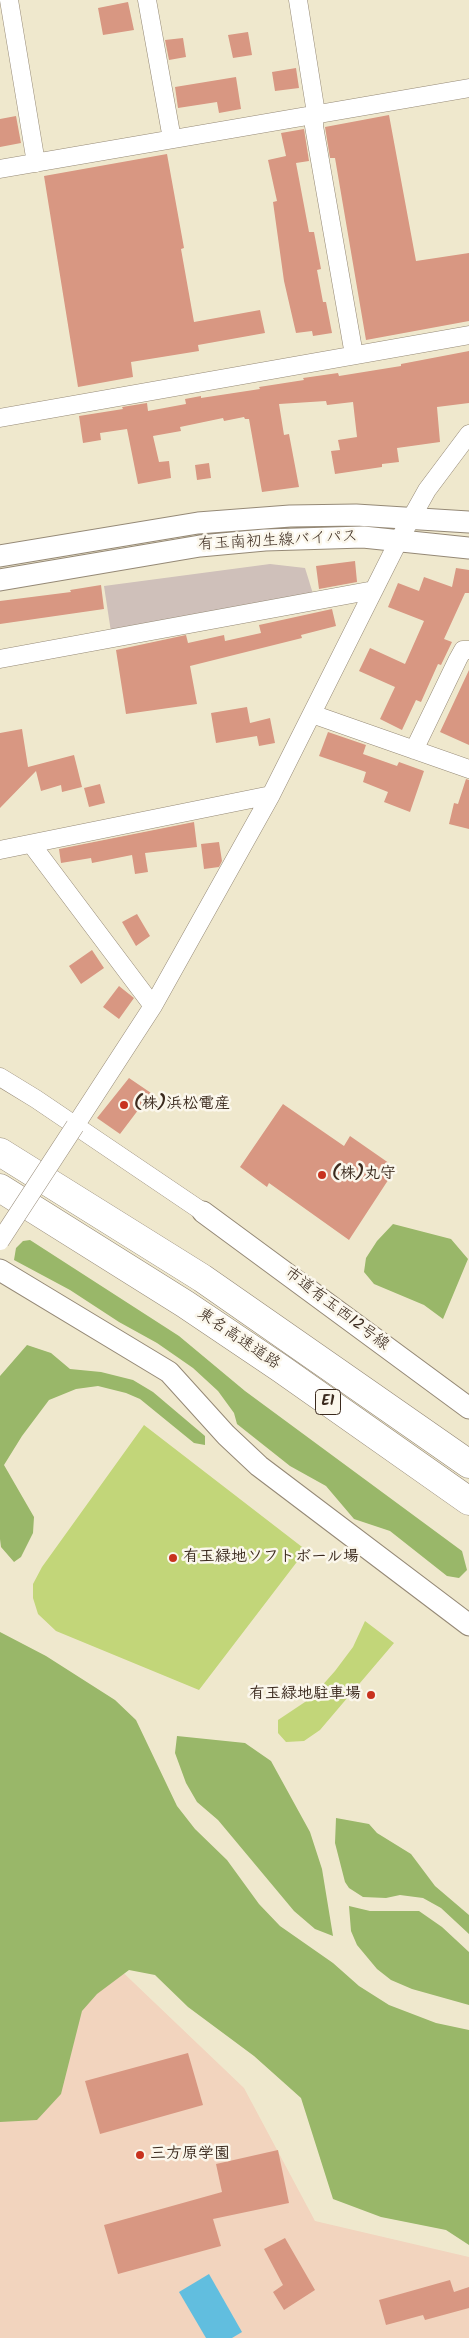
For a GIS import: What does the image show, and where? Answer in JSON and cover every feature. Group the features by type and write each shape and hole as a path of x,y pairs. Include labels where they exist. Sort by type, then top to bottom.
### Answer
{"highway":[{"name":"東名高速道路","path":"0,1152 202,1278 469,1464"},
{"name":"東名高速道路","path":"0,1188 201,1315 465,1499"}],"street":[{"path":"8,0 6,22 36,163"},
{"path":"147,0 172,139"},
{"path":"298,0 316,107 314,126 354,356"},
{"path":"0,169 469,88"},
{"path":"0,418 469,335"},
{"path":"0,1241 153,1006 271,795 399,540 427,490 469,434"},
{"name":"有玉南初生線バイパス","path":"0,556 198,523 290,516 356,515 469,522"},
{"name":"有玉南初生線バイパス","path":"0,580 200,546 320,537 399,540 469,548"},
{"path":"0,659 374,590"},
{"path":"414,750 458,659 463,650 469,650"},
{"path":"312,714 469,770"},
{"path":"0,850 271,795"},
{"path":"32,845 153,1006"},
{"path":"0,1077 203,1212"},
{"name":"市道有玉西12号線","path":"203,1212 469,1408"},
{"path":"0,1270 170,1372 226,1435 259,1466 469,1625"}],"shaded area":[{"path":"270,564 305,568 314,597 111,632 104,586"},
{"name":"三方原学園","path":"111,1961 244,2088 315,2221 469,2257 469,2338 0,2338 0,2007"}],"green space":[{"path":"393,1224 451,1239 468,1259 443,1319 424,1305 374,1284 364,1272 366,1258 377,1241"},
{"path":"30,1240 179,1336 245,1391 462,1551 467,1570 459,1578 447,1576 390,1531 354,1519 326,1486 290,1466 237,1424 234,1413 218,1391 193,1368 157,1343 119,1322 70,1290 14,1260 16,1248 23,1241"},
{"path":"27,1345 51,1353 70,1369 101,1372 133,1380 153,1392 205,1436 205,1445 194,1443 140,1399 126,1393 98,1386 76,1389 49,1400 22,1436 4,1465 34,1517 33,1533 21,1557 14,1562 1,1547 0,1539 0,1376"},
{"name":"有玉緑地ソフトボール場","path":"144,1425 306,1550 199,1690 56,1631 38,1614 33,1598 33,1584 42,1567"},
{"path":"365,1621 394,1643 320,1730 304,1741 286,1742 278,1733 278,1720 311,1698 335,1671 353,1647"},
{"path":"0,1632 46,1656 115,1700 136,1720 177,1806 195,1829 227,1860 259,1904 280,1926 333,1963 359,1986 389,2005 436,2023 469,2030 469,2245 446,2230 381,2217 333,2199 301,2098 254,2056 188,2007 155,1975 129,1970 97,1994 82,2011 61,2094 37,2120 0,2122"},
{"path":"177,1736 245,1743 271,1761 310,1832 322,1869 333,1936 315,1929 294,1911 218,1820 197,1802 186,1783 175,1753"},
{"path":"336,1818 369,1824 377,1833 411,1854 435,1886 469,1915 469,1934 441,1908 423,1898 400,1895 386,1898 363,1897 349,1888 345,1882 335,1843"},
{"path":"349,1906 370,1911 419,1911 442,1927 469,1952 469,2005 412,1989 391,1980 377,1969 357,1945 351,1931"}],"water":[{"path":"209,2274 242,2332 232,2338 206,2338 179,2292"}],"building":[{"path":"128,2 134,30 103,35 98,8"},
{"path":"248,32 252,55 233,58 228,35"},
{"path":"183,38 186,57 169,60 165,40"},
{"path":"296,68 299,88 275,91 272,72"},
{"path":"236,77 241,109 219,113 217,102 178,108 175,87"},
{"path":"389,115 416,261 469,253 469,321 366,340 335,158 330,158 325,127"},
{"path":"16,116 21,143 0,147 0,119"},
{"path":"304,129 309,161 296,163 309,232 314,232 321,269 317,270 323,302 326,302 332,333 313,336 312,331 296,333 284,281 273,202 277,201 268,160 286,156 281,133"},
{"path":"167,154 184,248 181,249 194,322 260,310 265,333 198,345 199,351 131,362 133,377 78,387 44,176"},
{"path":"469,351 469,403 437,407 440,442 397,448 399,462 382,464 382,467 335,474 331,451 340,450 338,440 357,437 353,402 327,405 326,401 279,404 284,435 289,434 299,487 262,492 249,419 244,417 224,421 223,418 180,427 181,431 153,436 159,462 169,461 171,478 138,484 127,429 100,433 101,440 83,443 79,416 147,403 148,411 186,404 185,399 201,396 201,398 260,389 259,387 304,380 303,378 338,373 339,376 401,366 401,364"},
{"path":"209,463 211,478 197,480 195,465"},
{"path":"355,561 357,582 319,589 316,566"},
{"path":"456,568 469,570 469,593 465,593 444,639 452,642 441,665 438,664 421,702 416,700 402,730 380,719 395,687 359,671 370,648 405,664 424,621 388,607 398,583 419,591 424,577 452,587"},
{"path":"101,585 104,609 0,624 0,601 71,592 70,590"},
{"path":"332,609 336,626 301,635 302,638 190,666 197,704 126,714 116,650 186,635 188,643 224,635 225,641 261,633 259,625"},
{"path":"469,670 469,745 440,732"},
{"path":"247,707 250,723 270,718 275,743 259,746 257,736 216,743 211,713"},
{"path":"22,729 28,767 74,755 82,787 62,792 61,785 41,791 36,771 0,808 0,733"},
{"path":"328,732 366,745 363,754 397,766 399,762 424,771 410,812 384,802 388,792 363,782 366,772 319,756"},
{"path":"466,779 469,780 469,829 449,824 454,803 458,804"},
{"path":"100,784 105,803 89,807 84,788"},
{"path":"194,822 197,847 145,853 148,872 135,874 132,855 92,863 91,858 61,863 59,849"},
{"path":"219,842 222,861 219,867 204,869 201,844"},
{"path":"137,914 150,936 136,946 122,922"},
{"path":"92,950 104,968 81,984 69,966"},
{"path":"119,986 134,998 119,1019 103,1007"},
{"name":"(株)浜松電産","path":"129,1078 151,1093 120,1134 97,1118"},
{"name":"(株)丸守","path":"283,1104 344,1146 350,1136 396,1168 349,1240 269,1183 267,1187 240,1167"},
{"path":"188,2053 203,2105 100,2134 85,2081"},
{"path":"278,2150 289,2203 213,2219 221,2246 118,2274 104,2225 222,2192 216,2164"},
{"path":"285,2238 315,2290 284,2310 273,2292 283,2285 264,2249"},
{"path":"450,2280 454,2292 469,2287 469,2308 425,2320 423,2315 386,2325 379,2300"}],"place":[{"name":"(株)浜松電産","path":"124,1105"},
{"name":"(株)丸守","path":"322,1175"},
{"name":"有玉緑地ソフトボール場","path":"173,1558"},
{"name":"有玉緑地駐車場","path":"371,1695"},
{"name":"三方原学園","path":"140,2155"}]}
